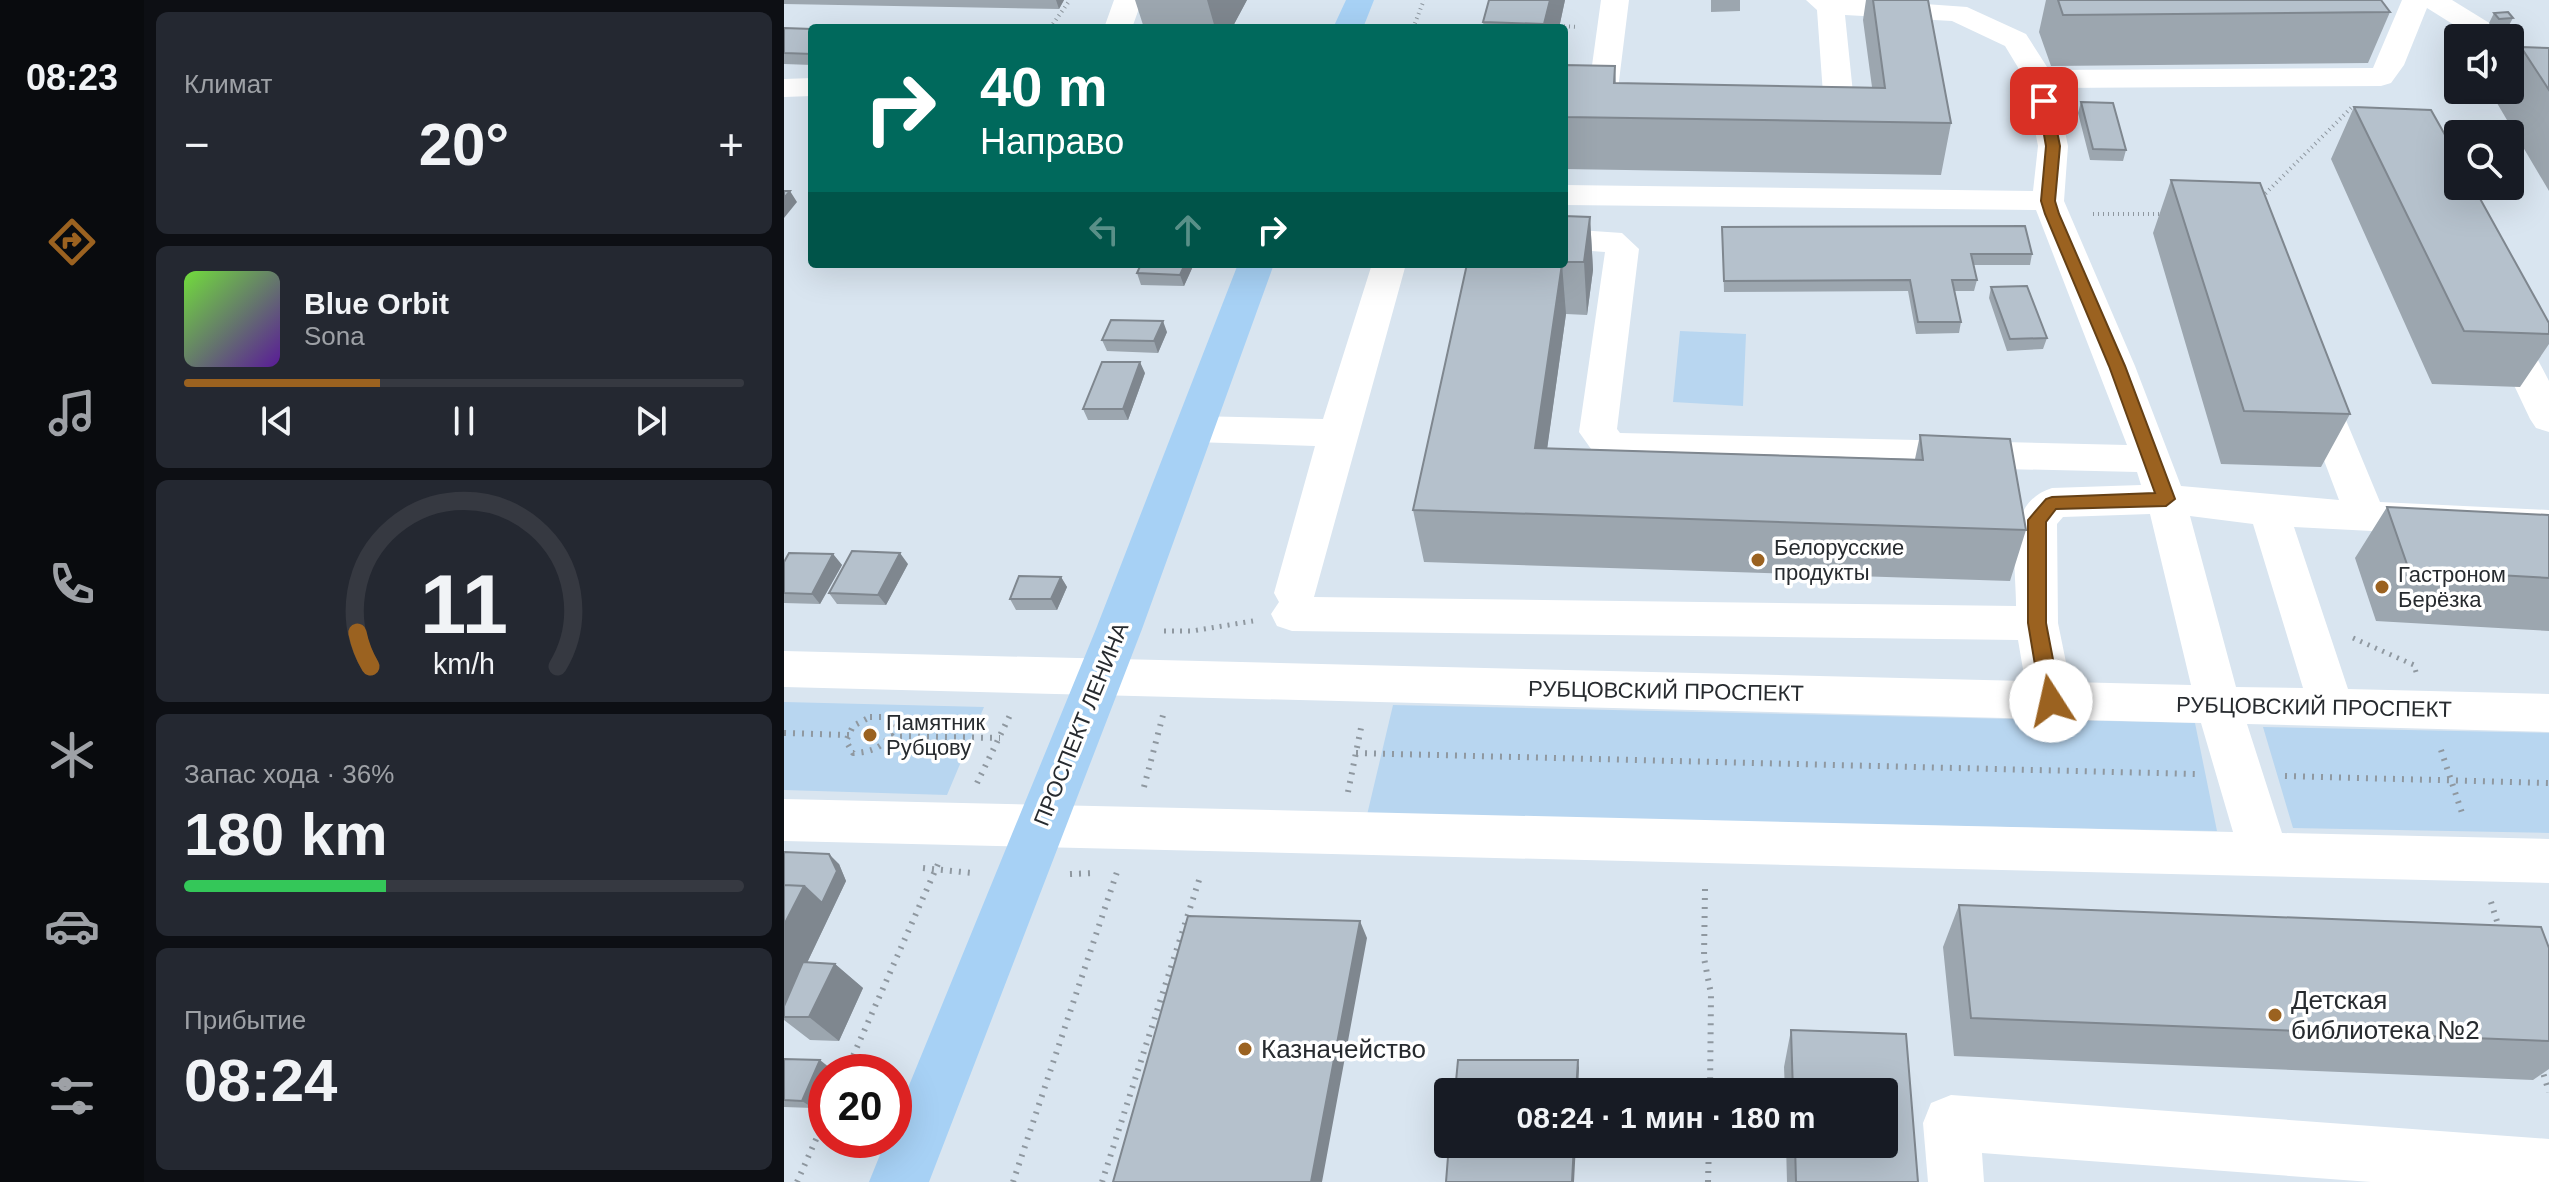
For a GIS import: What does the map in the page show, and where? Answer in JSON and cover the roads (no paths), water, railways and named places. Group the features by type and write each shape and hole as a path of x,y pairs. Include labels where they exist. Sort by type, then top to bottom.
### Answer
{"main road":[{"path":"1350,24 1360,0"},
{"name":"ПРОСПЕКТ ЛЕНИНА","path":"899,1182 1100,674 1254,268"}],"street":[{"path":"1119,24 1128,0"},
{"path":"1568,88 1616,92 1615,0"},
{"path":"2040,79 2388,91 2390,65 2416,0"},
{"path":"2433,0 2472,24"},
{"path":"1763,103 1839,103 1825,3 1957,13 2016,40 2040,79 2053,146 2050,208 2166,499 2218,704 2264,853"},
{"path":"784,88 808,87"},
{"path":"1568,195 2050,208"},
{"path":"1568,239 1610,240 1622,249 1598,432 1610,446 2152,459"},
{"path":"1388,268 1338,433 1293,603 2037,623"},
{"path":"2493,305 2549,419"},
{"path":"2302,357 2365,514"},
{"path":"1194,429 1338,433"},
{"path":"2051,701 2037,623 2037,520 2052,503 2166,499 2269,511 2549,525"},
{"path":"2269,511 2331,707"},
{"name":"РУБЦОВСКИЙ ПРОСПЕКТ","path":"784,669 1100,674 2549,713"},
{"path":"784,820 1039,829 2549,861"},
{"path":"1956,1182 1951,1123 2549,1167"}],"place":[{"name":"Белорусские продукты","path":"1758,560"},
{"name":"Гастроном Берёзка","path":"2382,587"},
{"name":"Памятник Рубцову","path":"870,735"},
{"name":"Детская библиотека №2","path":"2275,1015"},
{"name":"Казначейство","path":"1245,1049"}]}
